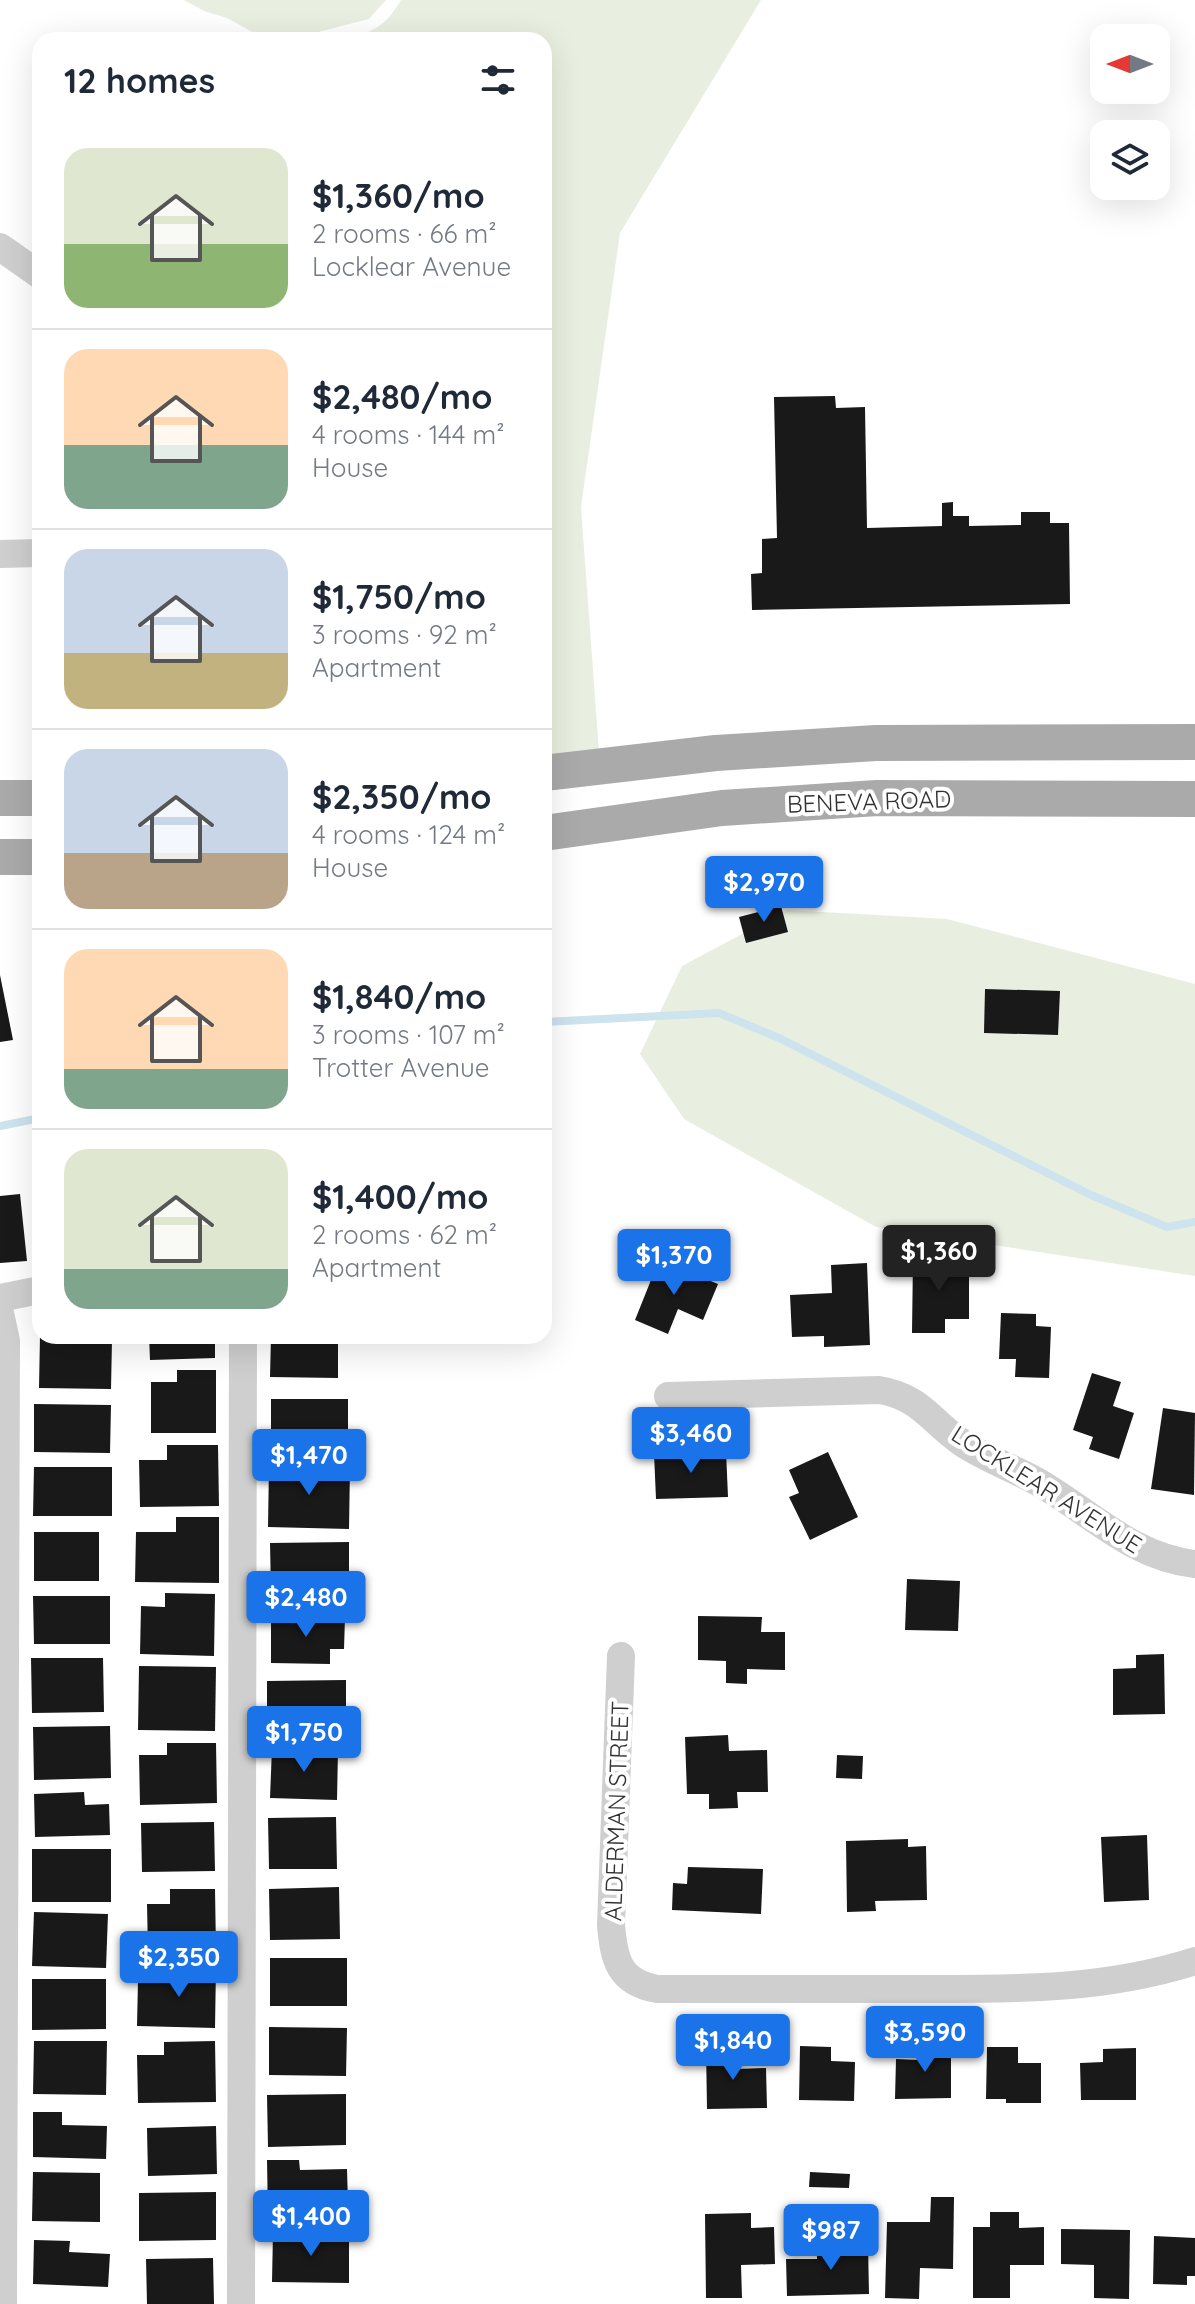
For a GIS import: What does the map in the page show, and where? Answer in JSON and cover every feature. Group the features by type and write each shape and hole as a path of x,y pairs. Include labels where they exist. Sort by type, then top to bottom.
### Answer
{"main road":[{"path":"552,772 716,753 876,743 1195,742"},
{"path":"0,798 32,798"},
{"name":"BENEVA ROAD","path":"552,832 722,808 877,798 1195,799"},
{"path":"0,857 32,857"}],"street":[{"path":"0,247 32,269"},
{"path":"0,554 32,553"},
{"path":"0,1298 32,1292"},
{"path":"0,1313 6,1341 3,2304"},
{"path":"241,2304 243,1344"},
{"name":"LOCKLEAR AVENUE","path":"668,1396 893,1392 927,1410 961,1442 1039,1482 1119,1538 1165,1558 1195,1564"},
{"name":"ALDERMAN STREET","path":"621,1656 613,1946 619,1964 638,1986 657,1989 1041,1988 1113,1981 1156,1973 1195,1961"}],"green space":[{"path":"184,0 386,0 369,19 318,32 253,32 227,18 204,11"},
{"path":"401,0 761,0 620,233 581,507 599,752 552,758 552,32 367,32 394,12"},
{"path":"787,910 947,919 1195,984 1195,1276 876,1227 684,1119 640,1054 682,966"}],"building":[{"path":"835,396 836,408 865,407 867,528 942,526 942,503 953,502 953,516 969,516 969,526 1021,525 1021,512 1050,512 1050,523 1069,523 1070,604 752,610 751,574 762,573 762,539 777,538 774,397"},
{"path":"781,906 788,932 746,943 739,917"},
{"path":"0,975 13,1040 0,1042"},
{"path":"985,989 1060,991 1058,1035 984,1033"},
{"path":"20,1194 27,1261 0,1263 0,1196"},
{"path":"913,1259 969,1259 969,1319 945,1319 945,1333 912,1333"},
{"path":"659,1260 718,1284 703,1320 678,1309 668,1334 635,1320"},
{"path":"867,1263 870,1345 824,1347 824,1336 792,1337 790,1295 832,1293 831,1265"},
{"path":"1001,1313 1036,1314 1036,1326 1051,1327 1049,1378 1015,1377 1016,1359 999,1359"},
{"path":"40,1344 112,1344 111,1389 39,1388"},
{"path":"149,1344 215,1344 215,1358 150,1360"},
{"path":"271,1344 338,1344 338,1378 270,1377"},
{"path":"177,1370 216,1370 216,1433 151,1433 151,1382 177,1382"},
{"path":"1092,1373 1121,1382 1113,1406 1134,1413 1119,1459 1089,1449 1093,1437 1073,1430"},
{"path":"271,1399 348,1399 348,1446 271,1445"},
{"path":"34,1404 111,1405 110,1453 34,1452"},
{"path":"1163,1408 1195,1413 1194,1495 1151,1489"},
{"path":"167,1445 218,1445 219,1506 140,1507 139,1460 167,1460"},
{"path":"726,1451 728,1497 656,1499 654,1453"},
{"path":"828,1452 858,1517 810,1540 789,1497 799,1493 789,1470"},
{"path":"269,1465 350,1466 349,1529 268,1527"},
{"path":"34,1467 112,1467 112,1516 33,1516"},
{"path":"176,1517 219,1517 219,1583 135,1582 136,1532 176,1532"},
{"path":"34,1532 99,1532 99,1581 34,1581"},
{"path":"349,1542 349,1591 271,1592 270,1543"},
{"path":"907,1579 960,1581 958,1631 905,1630"},
{"path":"165,1593 215,1594 214,1656 140,1654 141,1606 165,1607"},
{"path":"33,1596 110,1596 110,1644 34,1644"},
{"path":"698,1616 762,1617 761,1632 785,1632 785,1670 747,1669 747,1684 726,1683 726,1661 698,1660"},
{"path":"271,1617 345,1617 344,1649 330,1649 330,1664 271,1663"},
{"path":"1164,1654 1165,1714 1113,1715 1113,1669 1136,1668 1136,1655"},
{"path":"31,1658 103,1658 104,1712 32,1713"},
{"path":"139,1666 216,1667 215,1731 138,1730"},
{"path":"346,1680 346,1728 267,1729 267,1681"},
{"path":"110,1726 111,1778 34,1780 33,1727"},
{"path":"728,1735 729,1751 767,1750 768,1792 737,1792 738,1808 709,1809 709,1794 687,1794 685,1737"},
{"path":"167,1743 216,1743 217,1803 140,1805 139,1755 167,1755"},
{"path":"272,1748 338,1750 337,1800 270,1798"},
{"path":"837,1755 863,1756 862,1779 836,1778"},
{"path":"84,1792 85,1805 109,1804 110,1835 35,1837 34,1794"},
{"path":"336,1817 337,1869 269,1869 268,1818"},
{"path":"214,1822 215,1871 142,1872 141,1823"},
{"path":"1147,1835 1149,1900 1104,1902 1101,1837"},
{"path":"908,1839 908,1847 926,1846 927,1900 875,1901 876,1911 847,1912 846,1841"},
{"path":"32,1849 111,1849 111,1902 32,1902"},
{"path":"688,1867 763,1869 761,1914 672,1910 673,1883 687,1884"},
{"path":"339,1887 340,1939 270,1940 269,1889"},
{"path":"170,1889 215,1889 216,1951 148,1952 147,1904 170,1904"},
{"path":"34,1912 108,1914 106,1968 32,1966"},
{"path":"270,1958 347,1958 347,2006 270,2006"},
{"path":"164,1966 216,1966 215,2028 137,2026 138,1980 164,1981"},
{"path":"32,1979 106,1979 106,2029 32,2030"},
{"path":"269,2027 347,2028 346,2076 269,2075"},
{"path":"34,2041 107,2041 106,2095 33,2094"},
{"path":"215,2041 216,2102 138,2103 137,2055 164,2055 164,2042"},
{"path":"951,2045 951,2098 895,2099 896,2059 919,2060 918,2046"},
{"path":"800,2046 831,2047 831,2061 855,2062 854,2101 799,2100"},
{"path":"736,2047 736,2069 766,2068 767,2108 707,2109 706,2048"},
{"path":"987,2047 1018,2047 1018,2063 1041,2063 1041,2103 1006,2103 1006,2099 986,2099"},
{"path":"1136,2048 1136,2100 1081,2100 1080,2063 1103,2062 1103,2049"},
{"path":"346,2094 346,2145 268,2147 267,2095"},
{"path":"33,2112 62,2112 62,2125 107,2126 106,2159 33,2157"},
{"path":"216,2126 217,2174 148,2176 147,2128"},
{"path":"267,2160 299,2160 300,2170 347,2169 348,2204 331,2204 331,2219 268,2219"},
{"path":"33,2172 100,2173 100,2222 32,2221"},
{"path":"810,2172 850,2174 849,2188 809,2187"},
{"path":"216,2192 216,2240 139,2241 139,2193"},
{"path":"931,2197 954,2197 953,2269 920,2268 919,2299 885,2298 887,2222 930,2222"},
{"path":"990,2212 1019,2212 1019,2228 1044,2227 1044,2265 1010,2265 1010,2298 973,2298 973,2227 990,2227"},
{"path":"751,2213 751,2228 774,2227 775,2264 741,2265 742,2298 706,2298 705,2214"},
{"path":"1061,2229 1130,2230 1129,2299 1094,2298 1094,2265 1061,2264"},
{"path":"273,2232 349,2233 349,2283 272,2282"},
{"path":"1154,2236 1195,2238 1195,2276 1187,2276 1187,2285 1153,2284"},
{"path":"34,2240 70,2241 69,2252 110,2254 108,2287 33,2284"},
{"path":"868,2243 869,2294 787,2296 786,2259 817,2259 817,2244"},
{"path":"213,2258 214,2304 147,2304 146,2259"}],"waterway":[{"path":"552,1022 719,1013 779,1038 1091,1195 1167,1227 1195,1222"},
{"path":"0,1126 32,1120"}]}
